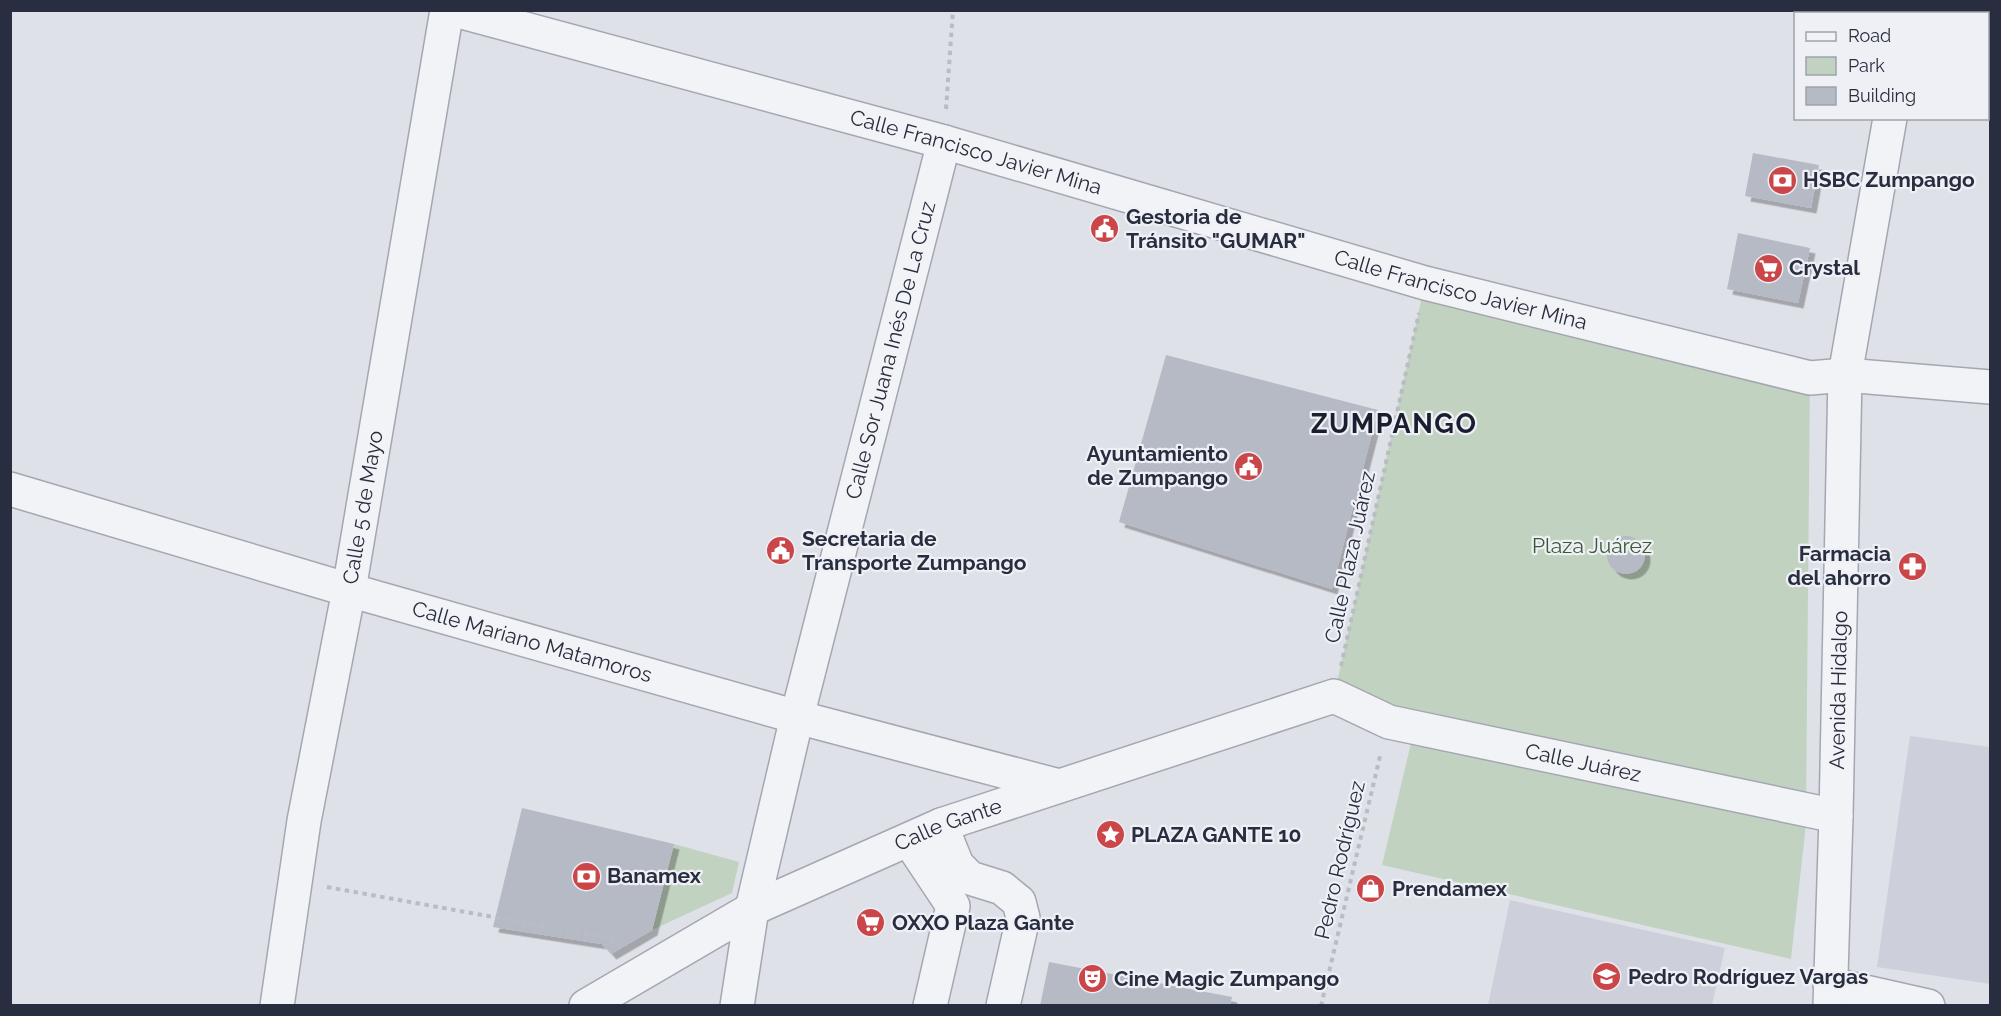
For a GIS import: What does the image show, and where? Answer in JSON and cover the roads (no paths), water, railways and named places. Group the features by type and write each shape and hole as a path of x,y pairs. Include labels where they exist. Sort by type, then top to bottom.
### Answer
{"street":[{"name":"Calle 5 de Mayo","path":"277,1005 304,821 349,590 447,10"},
{"name":"Calle Francisco Javier Mina","path":"455,10 507,17 1425,283 1810,378 1845,375 1990,387"},
{"name":"Avenida Hidalgo","path":"1830,995 1845,375 1890,120"},
{"name":"Calle Sor Juana Inés De La Cruz","path":"737,1005 752,909 797,717 944,142"},
{"name":"Calle Mariano Matamoros","path":"10,489 349,590 797,717 1059,786"},
{"name":"Calle Juárez","path":"1334,696 1389,722 1836,816"},
{"name":"Calle Gante","path":"586,1005 752,909 941,825 1334,696"},
{"path":"941,825 957,865 970,878 1002,888 1019,902 1023,918 1003,1005"},
{"path":"909,840 953,906 930,1005"},
{"path":"1830,995 1928,1005"}],"place":[{"name":"HSBC Zumpango","path":"1782,180"},
{"name":"Gestoria de Tránsito \"GUMAR\"","path":"1105,229"},
{"name":"Crystal","path":"1768,268"},
{"name":"Ayuntamiento de Zumpango","path":"1249,466"},
{"name":"Secretaria de Transporte Zumpango","path":"781,551"},
{"name":"Farmacia del ahorro","path":"1912,566"},
{"name":"PLAZA GANTE 10","path":"1110,835"},
{"name":"Banamex","path":"586,876"},
{"name":"Prendamex","path":"1371,889"},
{"name":"OXXO Plaza Gante","path":"871,923"},
{"name":"Pedro Rodríguez Vargas","path":"1607,977"},
{"name":"Cine Magic Zumpango","path":"1093,979"}],"district":[{"name":"ZUMPANGO","path":"1394,424"}],"park label":[{"name":"Plaza Juárez","path":"1592,546"}]}
